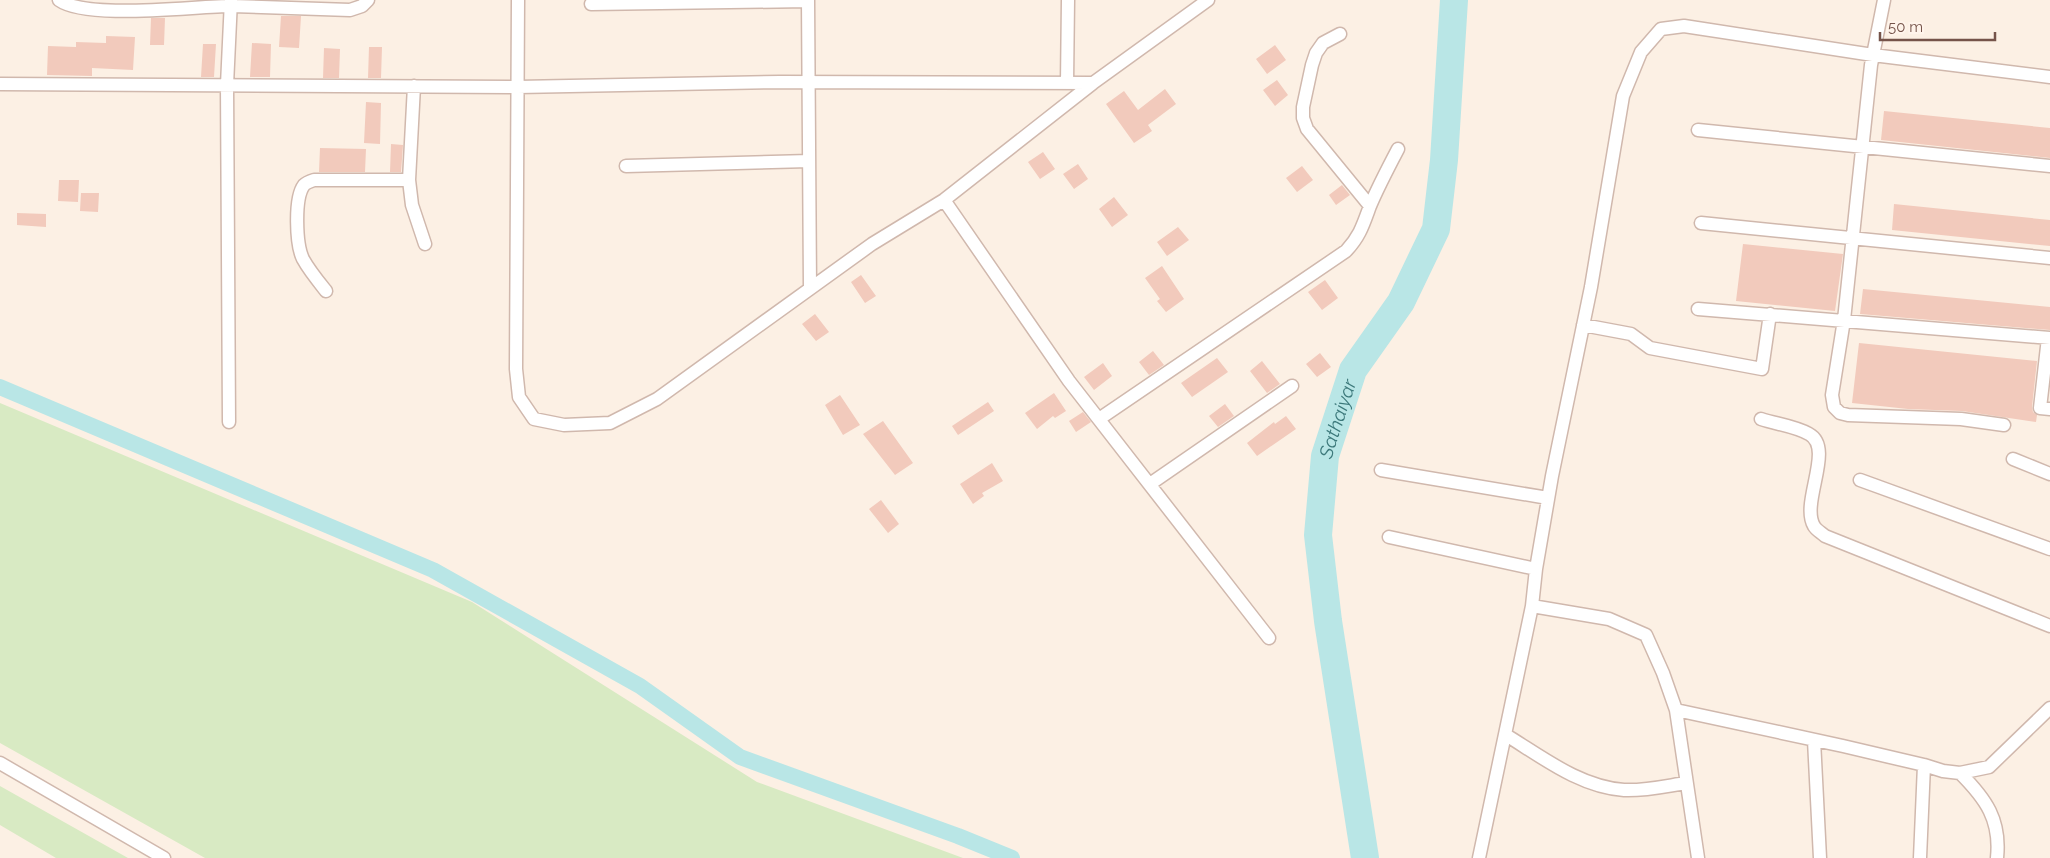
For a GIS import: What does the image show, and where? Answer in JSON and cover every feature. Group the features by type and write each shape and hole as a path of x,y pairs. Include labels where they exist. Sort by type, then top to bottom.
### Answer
{"street":[{"path":"59,0 85,9 110,10 231,3 350,10 362,6 368,0"},
{"path":"518,0 516,369 519,397 534,419 564,425 610,423 656,399 872,244 944,200 1093,83 1208,0"},
{"path":"591,4 808,0 810,288"},
{"path":"1067,83 1068,0"},
{"path":"1884,0 1873,55 1844,320 1832,395 1834,407 1840,413 1857,416 1961,418 2004,425"},
{"path":"229,422 227,85 231,3"},
{"path":"1479,858 1532,606 1548,498 1583,325 1623,96 1641,52 1662,29 1684,26 1873,55 2050,77"},
{"path":"1340,34 1323,43 1316,53 1303,107 1303,118 1307,129 1370,206"},
{"path":"0,84 518,87 808,82 1093,83"},
{"path":"414,86 409,180 412,205 425,244"},
{"path":"1698,130 2050,166"},
{"path":"1099,419 1346,251 1357,240 1370,206 1398,149"},
{"path":"626,166 809,161"},
{"path":"326,291 303,260 299,249 297,234 299,195 305,184 314,180 409,180"},
{"path":"944,200 1025,319 1099,419 1269,638"},
{"path":"1701,223 2050,258"},
{"path":"1698,309 2049,338 2040,408 2050,409"},
{"path":"1583,325 1631,334 1650,348 1762,369 1770,314"},
{"path":"1150,484 1292,386"},
{"path":"1761,419 1810,434 1816,440 1819,452 1811,520 1814,527 1825,536 2050,626"},
{"path":"2013,459 2050,474"},
{"path":"1381,470 1548,498"},
{"path":"1860,480 2050,549"},
{"path":"1389,537 1536,569"},
{"path":"1532,606 1608,620 1646,635 1663,673 1676,710 1698,858"},
{"path":"1676,710 1924,765 1943,772 1960,773 1989,767 2050,708"},
{"path":"1506,735 1577,778 1608,787 1625,790 1649,789 1686,783"},
{"path":"1814,740 1820,858"},
{"path":"0,763 164,858"},
{"path":"1920,858 1924,765"},
{"path":"1960,773 1984,800 1995,822 1997,858"}],"green space":[{"path":"0,403 472,602 757,782 963,858 205,858 0,743"},
{"path":"0,786 128,858 56,858 0,825"}],"building":[{"path":"281,16 301,16 299,48 279,47"},
{"path":"151,18 165,18 164,45 150,45"},
{"path":"106,36 135,37 133,70 92,68 92,76 47,75 48,46 76,47 76,42 106,43"},
{"path":"252,43 271,44 270,77 250,77"},
{"path":"203,44 216,44 214,77 201,77"},
{"path":"1275,45 1286,60 1267,74 1256,59"},
{"path":"369,47 382,47 381,78 368,78"},
{"path":"324,48 340,49 339,78 323,78"},
{"path":"1277,80 1288,95 1275,106 1263,90"},
{"path":"1165,89 1176,104 1148,125 1152,131 1134,143 1106,104 1124,91 1138,110"},
{"path":"366,102 381,103 380,144 364,143"},
{"path":"1884,111 2050,128 2050,158 1881,140"},
{"path":"391,144 403,145 401,172 390,172"},
{"path":"320,148 366,149 365,172 319,172"},
{"path":"1043,152 1055,169 1040,179 1028,162"},
{"path":"1078,164 1088,179 1074,189 1063,174"},
{"path":"1302,166 1313,180 1297,192 1286,178"},
{"path":"59,180 79,180 78,202 58,201"},
{"path":"1342,185 1350,195 1336,205 1329,195"},
{"path":"81,193 99,193 98,212 80,211"},
{"path":"1114,197 1128,215 1112,227 1099,209"},
{"path":"1894,204 2050,220 2050,246 1892,230"},
{"path":"17,213 46,214 46,227 17,225"},
{"path":"1178,227 1189,240 1167,256 1157,242"},
{"path":"1743,244 1843,254 1835,311 1736,301"},
{"path":"1162,266 1184,299 1166,312 1157,301 1160,299 1145,278"},
{"path":"861,275 876,296 865,303 851,282"},
{"path":"1325,280 1338,298 1322,310 1308,292"},
{"path":"1863,289 2050,307 2050,330 1860,314"},
{"path":"815,314 829,332 816,341 802,324"},
{"path":"1859,343 2037,361 2032,407 2033,412 2037,415 2036,422 1962,411 1908,409 1852,403"},
{"path":"1153,351 1164,365 1149,375 1139,362"},
{"path":"1320,353 1331,367 1317,377 1306,364"},
{"path":"1217,358 1228,372 1192,397 1181,383"},
{"path":"1262,361 1280,384 1267,393 1250,371"},
{"path":"1103,363 1112,376 1094,390 1084,377"},
{"path":"1054,393 1066,411 1055,418 1053,416 1037,429 1025,413"},
{"path":"840,395 860,425 843,435 825,405"},
{"path":"988,402 994,411 958,435 952,426"},
{"path":"1225,404 1234,416 1218,427 1209,416"},
{"path":"1083,412 1091,422 1076,432 1069,421"},
{"path":"1286,416 1296,429 1257,456 1247,443 1274,422 1275,424"},
{"path":"883,421 913,463 895,475 863,434"},
{"path":"992,463 1003,481 982,493 984,496 973,504 960,484"},
{"path":"881,500 899,524 888,533 869,509"}],"waterway":[{"name":"Sathaiyar","path":"1365,858 1328,621 1318,535 1325,456 1353,370 1401,302 1436,229 1444,160 1454,0"},
{"path":"0,387 433,570 640,686 740,757 958,836 1012,858"}]}
